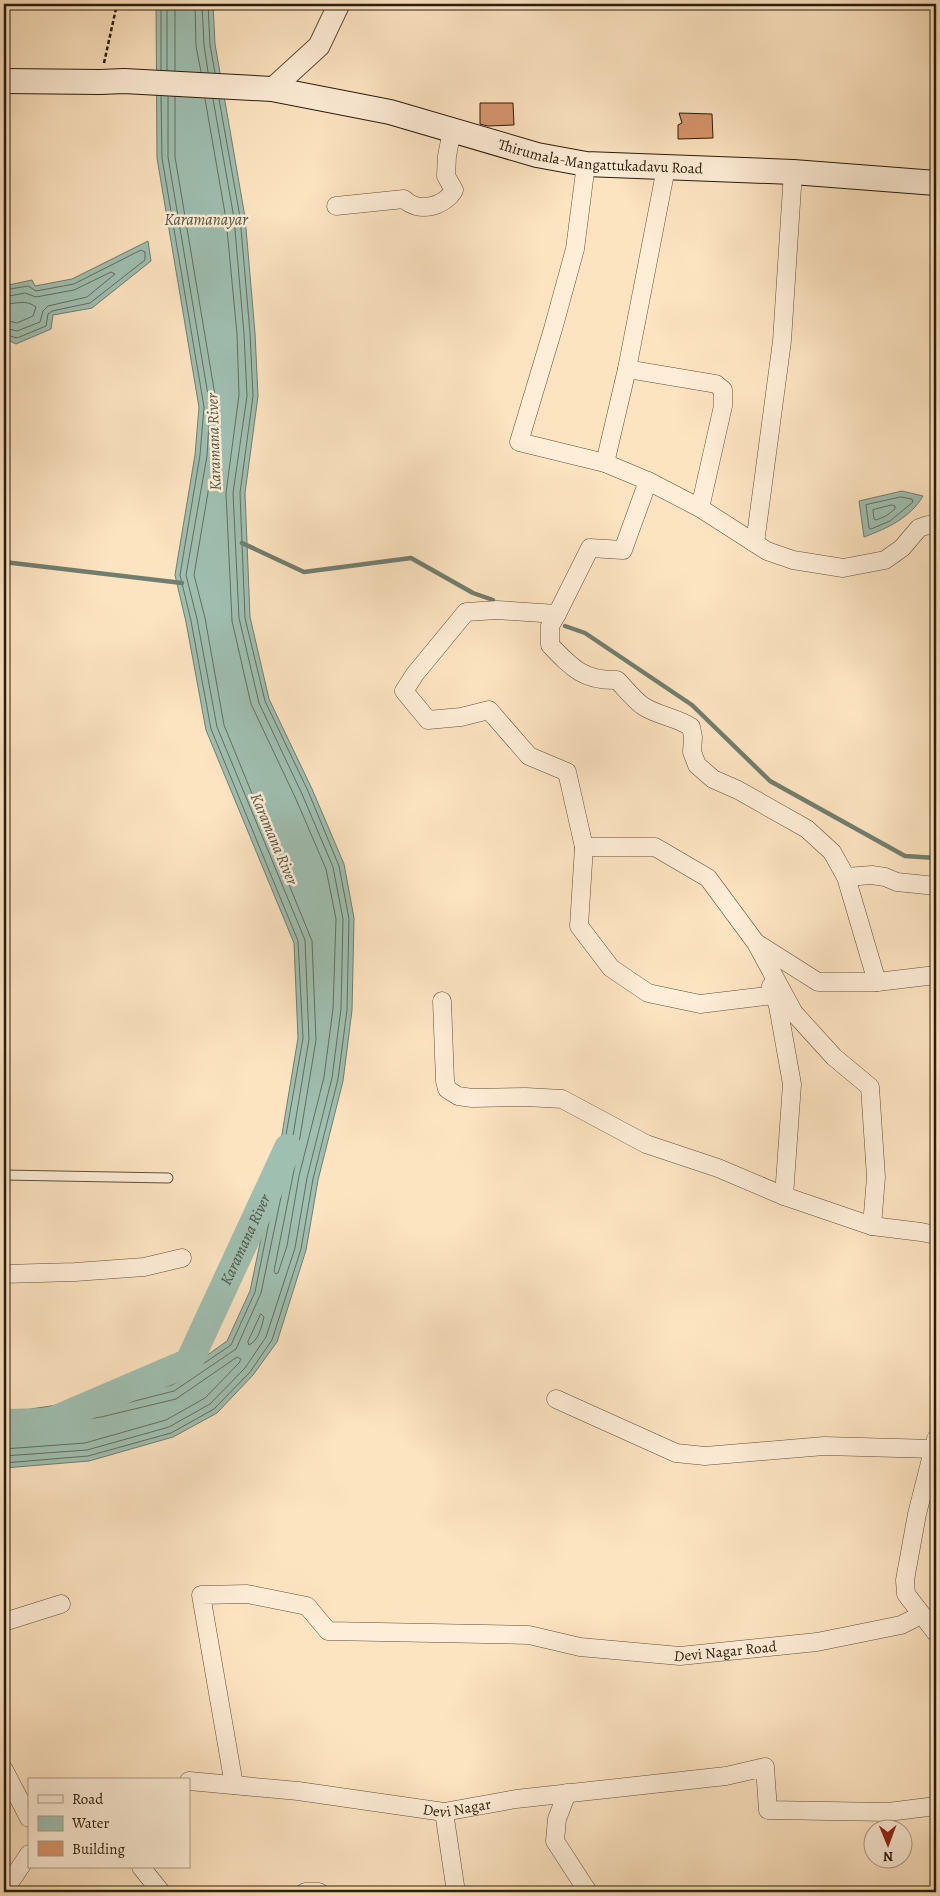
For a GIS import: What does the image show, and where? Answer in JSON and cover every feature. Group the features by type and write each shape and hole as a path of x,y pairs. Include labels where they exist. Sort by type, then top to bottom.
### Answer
{"main road":[{"name":"Thirumala-Mangattukadavu Road","path":"4,81 124,81 272,89 390,112 537,155 586,164 793,172 936,183"}],"street":[{"path":"272,89 319,46 339,4"},
{"path":"336,206 404,199 407,202 422,207 437,205 451,196 454,190 446,176 447,156 452,130"},
{"path":"586,164 575,249 519,442 605,463 648,481 700,508 767,550 793,560 843,568 885,560 902,548 919,528 928,525 936,527"},
{"path":"605,463 627,368 666,168"},
{"path":"755,543 782,341 793,172"},
{"path":"627,368 716,384 723,390 723,406 700,508"},
{"path":"648,481 623,550 590,548 558,614 550,626 550,645 589,678 603,681 617,680 642,706 681,720 691,727 693,737 692,752 697,765 714,779 738,790 807,829 832,852 846,877 877,982"},
{"path":"558,614 497,610 466,612 415,674 404,691 428,720 461,717 489,710 529,756 567,772 584,847 579,926 611,968 648,993 700,1004 774,995"},
{"path":"584,847 655,847 708,878 756,943 794,1012 834,1057 870,1087 876,1177 872,1226"},
{"path":"846,877 872,875 885,877 897,882 936,886"},
{"path":"756,943 818,982 877,982 936,975"},
{"path":"756,943 778,1006 792,1084 784,1196"},
{"path":"442,1001 447,1089 458,1096 472,1098 526,1097 562,1099 646,1144 718,1168 784,1196 872,1226 936,1235"},
{"path":"4,1274 75,1272 144,1267 182,1258"},
{"path":"556,1398 676,1453 705,1456 824,1446 935,1444 917,1514 905,1580 906,1594 936,1634"},
{"name":"Devi Nagar Road","path":"234,1785 201,1595 247,1594 307,1606 328,1632 530,1635 580,1647 680,1656 817,1642 901,1625 921,1615"},
{"path":"4,1622 61,1604"},
{"name":"Devi Nagar","path":"190,1781 298,1791 444,1812 516,1799 726,1776 764,1767 768,1810 888,1812 936,1806"},
{"path":"4,1770 28,1816"},
{"path":"567,1794 558,1819 555,1841 588,1892"},
{"path":"444,1812 456,1892"},
{"path":"4,1891 28,1855"},
{"path":"142,1868 161,1892"},
{"path":"305,1892 319,1892"}],"lane":[{"path":"4,1175 168,1178"}],"path":[{"path":"100,82 117,4"}],"water":[{"name":"Karamanayar","path":"156,4 213,4 215,44 245,217 255,333 258,396 245,493 250,617 269,699 312,789 344,864 354,918 352,1010 343,1081 318,1180 306,1250 277,1342 253,1375 217,1413 173,1437 89,1461 4,1468 4,1413 97,1399 171,1381 227,1341 250,1291 279,1152 298,1038 294,943 206,730 186,622 175,575 195,455 199,407 157,158"},
{"path":"148,241 151,261 92,308 53,315 51,329 16,344 4,338 4,286 32,280 35,286 72,279"},
{"path":"902,491 923,496 912,510 898,521 864,537 859,501"}],"building":[{"path":"480,103 513,103 514,125 488,126 480,124"},
{"path":"679,113 712,114 713,138 678,139 678,125 682,123"}],"waterway":[{"path":"242,543 304,572 411,558 473,593 493,600"},
{"path":"4,562 182,583"},
{"path":"565,626 585,633 692,705 770,781 905,856 936,858"},
{"name":"Karamana River","path":"4,1423 49,1422 189,1362 288,1148"}]}
